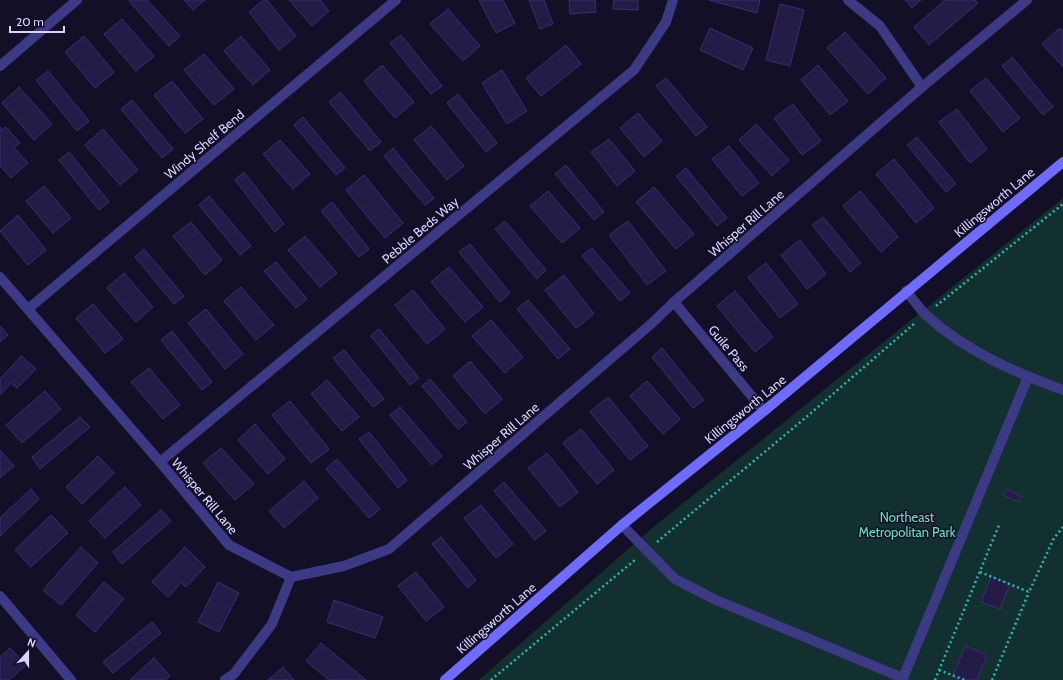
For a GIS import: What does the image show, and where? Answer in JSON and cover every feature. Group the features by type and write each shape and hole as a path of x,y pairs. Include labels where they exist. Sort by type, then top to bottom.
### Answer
{"street":[{"path":"0,66 77,0"},
{"name":"Windy Shelf Bend","path":"28,309 396,0"},
{"name":"Pebble Beds Way","path":"160,462 634,70 666,22 673,0"},
{"path":"848,0 880,26 922,87"},
{"name":"Whisper Rill Lane","path":"0,277 160,462 229,545 291,577 344,566 389,549 645,330 674,302 922,87 1028,0"},
{"name":"Killingsworth Lane","path":"445,680 622,525 764,410 1063,162"},
{"path":"906,291 925,314 950,335 977,353 1028,377 1063,390"},
{"name":"Guile Pass","path":"674,302 764,410"},
{"path":"622,525 675,579 716,600 902,678 1028,377"},
{"path":"225,680 234,674 272,624 291,577"},
{"path":"0,596 71,680"}],"path":[{"path":"935,306 1063,204"},
{"path":"655,544 810,414 915,323"},
{"path":"935,680 1000,525"},
{"path":"992,680 1028,592 1054,538 1063,527"},
{"path":"490,680 636,559"},
{"path":"980,572 1028,592"},
{"path":"939,670 966,680"}],"green space":[{"name":"Northeast Metropolitan Park","path":"1063,198 1063,680 479,680 651,529"}],"building":[{"path":"147,0 180,36 169,46 129,1"},
{"path":"184,0 205,0 193,10"},
{"path":"264,0 267,0 296,36 279,50 249,12"},
{"path":"289,0 320,0 329,11 312,26"},
{"path":"479,0 503,0 515,23 496,33"},
{"path":"529,0 544,0 553,24 540,29"},
{"path":"569,0 595,0 596,12 570,14"},
{"path":"614,0 638,0 638,10 613,9"},
{"path":"709,0 760,0 757,13"},
{"path":"905,0 921,0 912,8"},
{"path":"945,0 975,0 978,3 929,45 914,27"},
{"path":"780,4 804,10 790,66 766,60"},
{"path":"448,9 480,46 463,61 430,24"},
{"path":"122,19 154,56 136,71 104,34"},
{"path":"710,28 753,48 743,70 700,50"},
{"path":"1060,28 1063,31 1063,67 1042,44"},
{"path":"845,32 886,78 868,94 827,48"},
{"path":"401,35 442,86 431,94 390,43"},
{"path":"84,36 114,72 95,88 65,52"},
{"path":"241,36 270,70 253,85 224,51"},
{"path":"566,45 581,64 541,96 526,78"},
{"path":"204,54 234,89 214,105 184,70"},
{"path":"1012,57 1053,107 1043,115 1002,66"},
{"path":"382,65 414,102 395,118 364,81"},
{"path":"818,65 848,101 830,115 801,80"},
{"path":"502,70 527,111 507,124 482,83"},
{"path":"48,71 89,121 77,131 36,80"},
{"path":"666,78 707,127 696,136 656,86"},
{"path":"986,78 1020,118 1003,132 970,91"},
{"path":"172,81 203,119 185,133 154,95"},
{"path":"19,87 52,124 34,140 2,103"},
{"path":"340,92 381,142 370,151 329,102"},
{"path":"458,94 497,143 486,152 447,103"},
{"path":"132,100 173,149 162,158 121,109"},
{"path":"793,104 821,141 802,155 774,118"},
{"path":"957,109 987,149 970,163 939,122"},
{"path":"638,113 662,141 644,157 620,128"},
{"path":"303,117 345,168 336,175 294,125"},
{"path":"756,124 789,160 772,176 739,140"},
{"path":"431,126 464,166 447,180 414,140"},
{"path":"0,127 3,130 6,127 20,143 14,148 28,163 11,178 0,166"},
{"path":"103,129 138,170 120,185 85,145"},
{"path":"917,137 956,184 946,192 907,145"},
{"path":"609,139 635,171 617,186 591,152"},
{"path":"280,140 310,174 293,189 263,154"},
{"path":"729,146 759,183 742,196 712,159"},
{"path":"393,148 434,198 425,205 384,156"},
{"path":"69,152 109,202 99,210 59,160"},
{"path":"894,159 934,208 916,223 876,174"},
{"path":"566,165 604,212 594,220 555,174"},
{"path":"686,168 727,218 717,226 676,176"},
{"path":"244,172 284,224 275,232 235,180"},
{"path":"364,175 403,223 385,238 346,190"},
{"path":"44,186 71,218 53,233 26,201"},
{"path":"654,187 694,234 676,249 636,202"},
{"path":"548,191 580,228 562,243 530,206"},
{"path":"860,191 898,237 881,252 843,206"},
{"path":"209,196 251,246 240,255 199,205"},
{"path":"332,202 369,249 359,257 321,211"},
{"path":"18,215 46,250 28,265 0,231"},
{"path":"823,217 861,263 850,272 812,225"},
{"path":"505,221 546,270 537,279 495,229"},
{"path":"628,221 666,271 647,285 609,235"},
{"path":"191,222 222,260 205,275 173,236"},
{"path":"305,236 337,273 320,287 288,250"},
{"path":"800,240 826,274 807,289 781,255"},
{"path":"470,244 510,293 500,302 459,252"},
{"path":"592,248 630,293 620,301 582,256"},
{"path":"144,249 184,296 174,304 135,257"},
{"path":"276,262 307,299 296,308 264,271"},
{"path":"766,263 798,304 780,318 748,277"},
{"path":"449,267 483,307 465,322 431,282"},
{"path":"124,273 153,307 136,322 107,288"},
{"path":"564,275 594,314 576,328 545,290"},
{"path":"241,287 274,325 256,340 224,301"},
{"path":"413,290 445,329 427,344 395,305"},
{"path":"735,291 773,337 755,352 717,306"},
{"path":"528,300 570,349 558,359 517,309"},
{"path":"93,304 123,339 105,353 76,318"},
{"path":"206,309 243,354 225,369 188,323"},
{"path":"491,320 523,357 505,373 472,336"},
{"path":"0,326 8,335 0,342"},
{"path":"379,329 419,378 410,385 371,336"},
{"path":"172,331 212,382 202,390 161,340"},
{"path":"662,348 704,400 693,408 652,357"},
{"path":"344,350 384,399 373,407 333,358"},
{"path":"21,356 36,369 17,388 11,383 0,395 0,379"},
{"path":"470,361 502,399 485,414 453,376"},
{"path":"149,368 180,405 163,419 131,382"},
{"path":"430,379 467,422 458,429 422,386"},
{"path":"327,380 359,417 342,431 311,394"},
{"path":"647,381 680,419 663,434 630,396"},
{"path":"45,391 61,409 22,443 6,425"},
{"path":"608,397 648,446 630,460 590,412"},
{"path":"290,401 329,449 311,463 272,415"},
{"path":"400,407 442,456 432,465 390,415"},
{"path":"80,417 90,427 40,469 32,457"},
{"path":"255,424 285,459 268,474 238,440"},
{"path":"581,429 614,470 597,484 563,443"},
{"path":"369,432 407,480 398,488 359,439"},
{"path":"221,448 254,484 235,500 203,463"},
{"path":"0,450 14,466 0,478"},
{"path":"547,453 578,492 560,507 528,468"},
{"path":"98,456 114,473 82,504 66,487"},
{"path":"337,459 380,509 369,518 326,469"},
{"path":"304,481 318,498 284,528 269,511"},
{"path":"504,482 546,531 535,540 494,491"},
{"path":"125,487 141,505 105,538 89,521"},
{"path":"31,489 39,499 0,536 0,518"},
{"path":"1007,490 1021,496 1019,502 1004,496"},
{"path":"481,505 513,544 496,558 464,518"},
{"path":"161,510 171,521 122,564 113,552"},
{"path":"51,515 68,533 31,567 15,550"},
{"path":"441,537 476,580 468,588 432,544"},
{"path":"81,547 98,563 61,605 43,590"},
{"path":"185,547 205,567 186,587 181,583 168,597 152,582"},
{"path":"416,572 444,607 426,621 398,586"},
{"path":"991,577 1010,584 1000,609 981,602"},
{"path":"104,582 124,599 95,632 76,615"},
{"path":"218,582 239,593 219,632 198,622"},
{"path":"334,600 383,617 375,638 327,622"},
{"path":"152,622 161,633 113,673 103,662"},
{"path":"321,643 366,680 329,680 306,661"},
{"path":"965,646 987,655 977,680 959,680 952,677"},
{"path":"10,648 26,665 9,680 0,680 0,657"},
{"path":"154,658 170,676 165,680 130,680"},
{"path":"283,667 294,680 268,680"}]}
